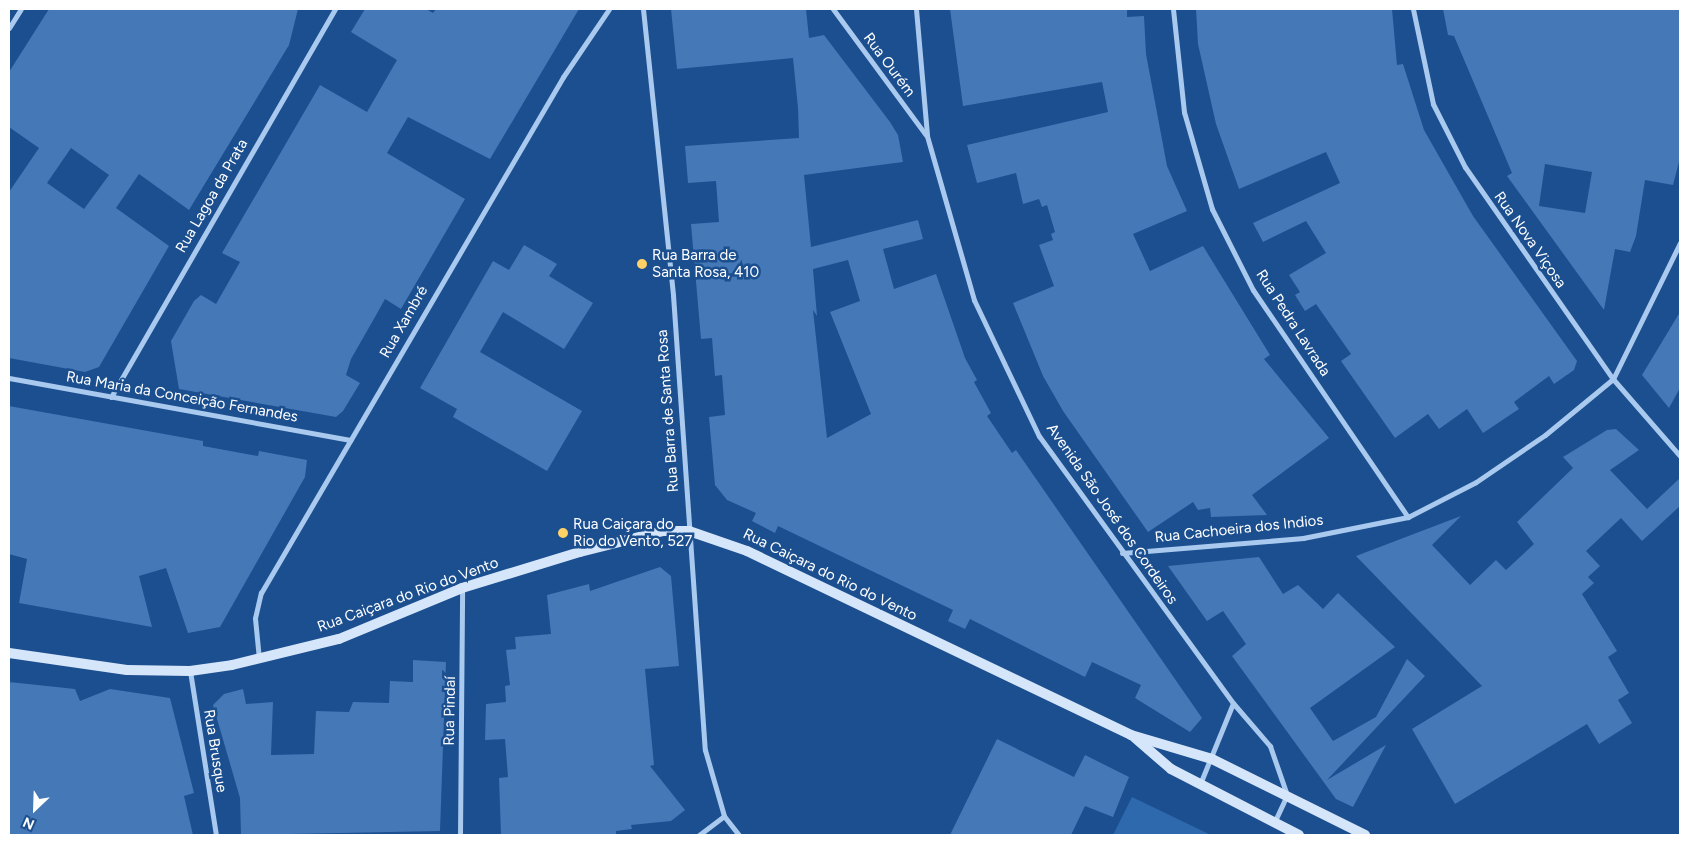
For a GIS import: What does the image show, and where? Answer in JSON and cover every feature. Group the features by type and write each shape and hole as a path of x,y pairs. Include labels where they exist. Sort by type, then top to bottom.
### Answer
{"street":[{"path":"9,28 21,9"},
{"name":"Rua Xambré","path":"259,660 255,618 261,593 563,77 609,9"},
{"name":"Rua Barra de Santa Rosa","path":"643,9 672,295 705,750 724,816 739,835"},
{"name":"Rua Ourém","path":"833,9 926,136"},
{"name":"Avenida São José dos Cordeiros","path":"916,9 926,136 974,300 1039,436 1122,553 1233,703 1270,746 1287,795"},
{"name":"Rua Pedra Lavrada","path":"1173,9 1184,112 1212,209 1253,290 1408,517"},
{"name":"Rua Nova Viçosa","path":"1412,9 1433,104 1465,168 1613,379 1680,456"},
{"name":"Rua Lagoa da Prata","path":"111,397 333,10"},
{"name":"Rua Cachoeira dos Indios","path":"1122,553 1302,538 1408,517 1476,482 1545,435 1613,379 1680,243"},
{"name":"Rua Maria da Conceição Fernandes","path":"9,378 350,440"},
{"name":"Rua Caiçara do Rio do Vento","path":"9,653 127,670 190,671 259,660 340,639 462,588 663,531 689,531 747,550 1131,735 1212,759 1365,835"},
{"name":"Rua Pindaí","path":"460,835 462,588"},
{"name":"Rua Brusque","path":"190,671 216,835"},
{"path":"1199,785 1212,759 1233,703"},
{"name":"Rua Caiçara do Rio do Vento","path":"1131,735 1171,769 1299,835"},
{"path":"1274,823 1287,795"},
{"path":"699,835 724,816"}],"shaded area":[{"path":"1132,797 1211,835 1113,835"}],"building":[{"path":"49,9 298,9 289,45 189,210 139,174 116,208 169,246 99,367 85,372 9,358 9,192 39,148 9,127 9,72","holes":["71,148 109,175 84,209 47,183"]},
{"path":"365,9 426,9 433,13 436,9 579,9 490,159 408,117 387,153 465,199 401,309 385,299 351,359 346,375 360,383 343,411 336,417 179,389 171,341 194,301 201,295 216,304 240,262 222,253 320,85 367,112 397,60 351,32"},
{"path":"671,9 806,9 809,38 824,35 890,122 898,135 903,162 804,175 811,247 918,220 923,239 883,249 894,289 936,274 965,358 977,380 974,382 991,413 987,416 1012,453 1016,450 1202,718 1190,732 1135,698 1141,685 1092,662 1085,677 970,619 965,629 948,621 953,610 778,526 775,533 752,521 756,513 727,500 715,485 709,417 725,415 722,375 715,376 712,338 701,339 691,224 719,222 716,181 688,183 685,146 799,138 798,108 793,58 677,69","holes":["848,260 860,301 830,312 871,414 827,438 813,310 817,316 813,269"]},
{"path":"950,9 1127,9 1127,17 1144,16 1146,54 1167,166 1187,211 1133,234 1150,271 1203,246 1270,355 1264,359 1329,438 1252,495 1267,515 1211,517 1210,508 1198,510 1193,502 1148,532 1063,411 1043,376 1013,303 1054,286 1039,245 1053,240 1051,234 1055,232 1047,205 1042,207 1039,199 1023,204 1016,173 977,183 967,145 1108,112 1102,82 963,106"},
{"path":"1196,9 1392,9 1397,65 1403,64 1424,130 1473,216 1577,361 1574,370 1554,384 1549,376 1514,402 1519,409 1483,433 1467,409 1439,429 1428,414 1395,438 1341,361 1351,354 1316,304 1305,311 1295,295 1300,292 1289,275 1326,253 1306,221 1263,242 1253,223 1340,183 1326,152 1239,189 1216,124 1198,44"},
{"path":"1443,9 1680,9 1680,158 1673,185 1645,180 1636,236 1630,252 1615,249 1604,310 1507,176 1512,173 1454,36 1448,35","holes":["1545,164 1592,172 1585,213 1539,206"]},
{"path":"524,245 557,264 549,276 593,303 564,349 503,312 480,352 582,411 547,471 453,417 457,409 420,388 493,261 509,270"},
{"path":"1680,312 1680,388 1669,408 1642,375"},
{"path":"9,406 203,441 203,446 258,456 259,451 307,460 305,477 220,627 188,633 166,568 139,576 152,627 19,603 27,559 9,554"},
{"path":"1616,429 1639,450 1610,470 1647,509 1680,478 1680,506 1642,541 1621,518 1586,551 1600,566 1588,577 1594,583 1582,594 1617,651 1608,657 1629,693 1618,700 1632,723 1599,744 1587,724 1455,804 1412,729 1482,686 1356,556 1461,516 1432,545 1470,585 1496,560 1506,570 1534,544 1517,522 1573,468 1563,457 1607,430"},
{"path":"1259,557 1283,594 1298,585 1323,609 1338,593 1395,647 1310,708 1333,741 1376,717 1407,659 1425,676 1327,780 1386,745 1353,807 1336,799 1232,656 1246,644 1223,611 1207,621 1168,566"},
{"path":"660,567 671,576 679,666 645,669 654,765 650,766 685,810 671,821 631,825 632,829 616,831 616,835 501,835 499,778 508,777 505,739 485,740 486,704 506,702 505,686 510,685 506,650 516,649 515,637 551,634 547,595 589,584 590,591"},
{"path":"413,660 446,662 440,831 241,835 240,798 213,705 224,694 243,689 246,704 273,702 271,755 314,754 316,711 349,712 353,702 389,703 390,681 413,682"},
{"path":"9,682 75,689 80,701 110,689 170,698 194,793 184,796 193,835 9,835"},
{"path":"997,739 1074,777 1085,755 1129,777 1113,817 1085,806 1071,835 950,835"}],"place":[{"name":"Rua Barra de Santa Rosa, 410","path":"642,264"},
{"name":"Rua Caiçara do Rio do Vento, 527","path":"563,533"}]}
